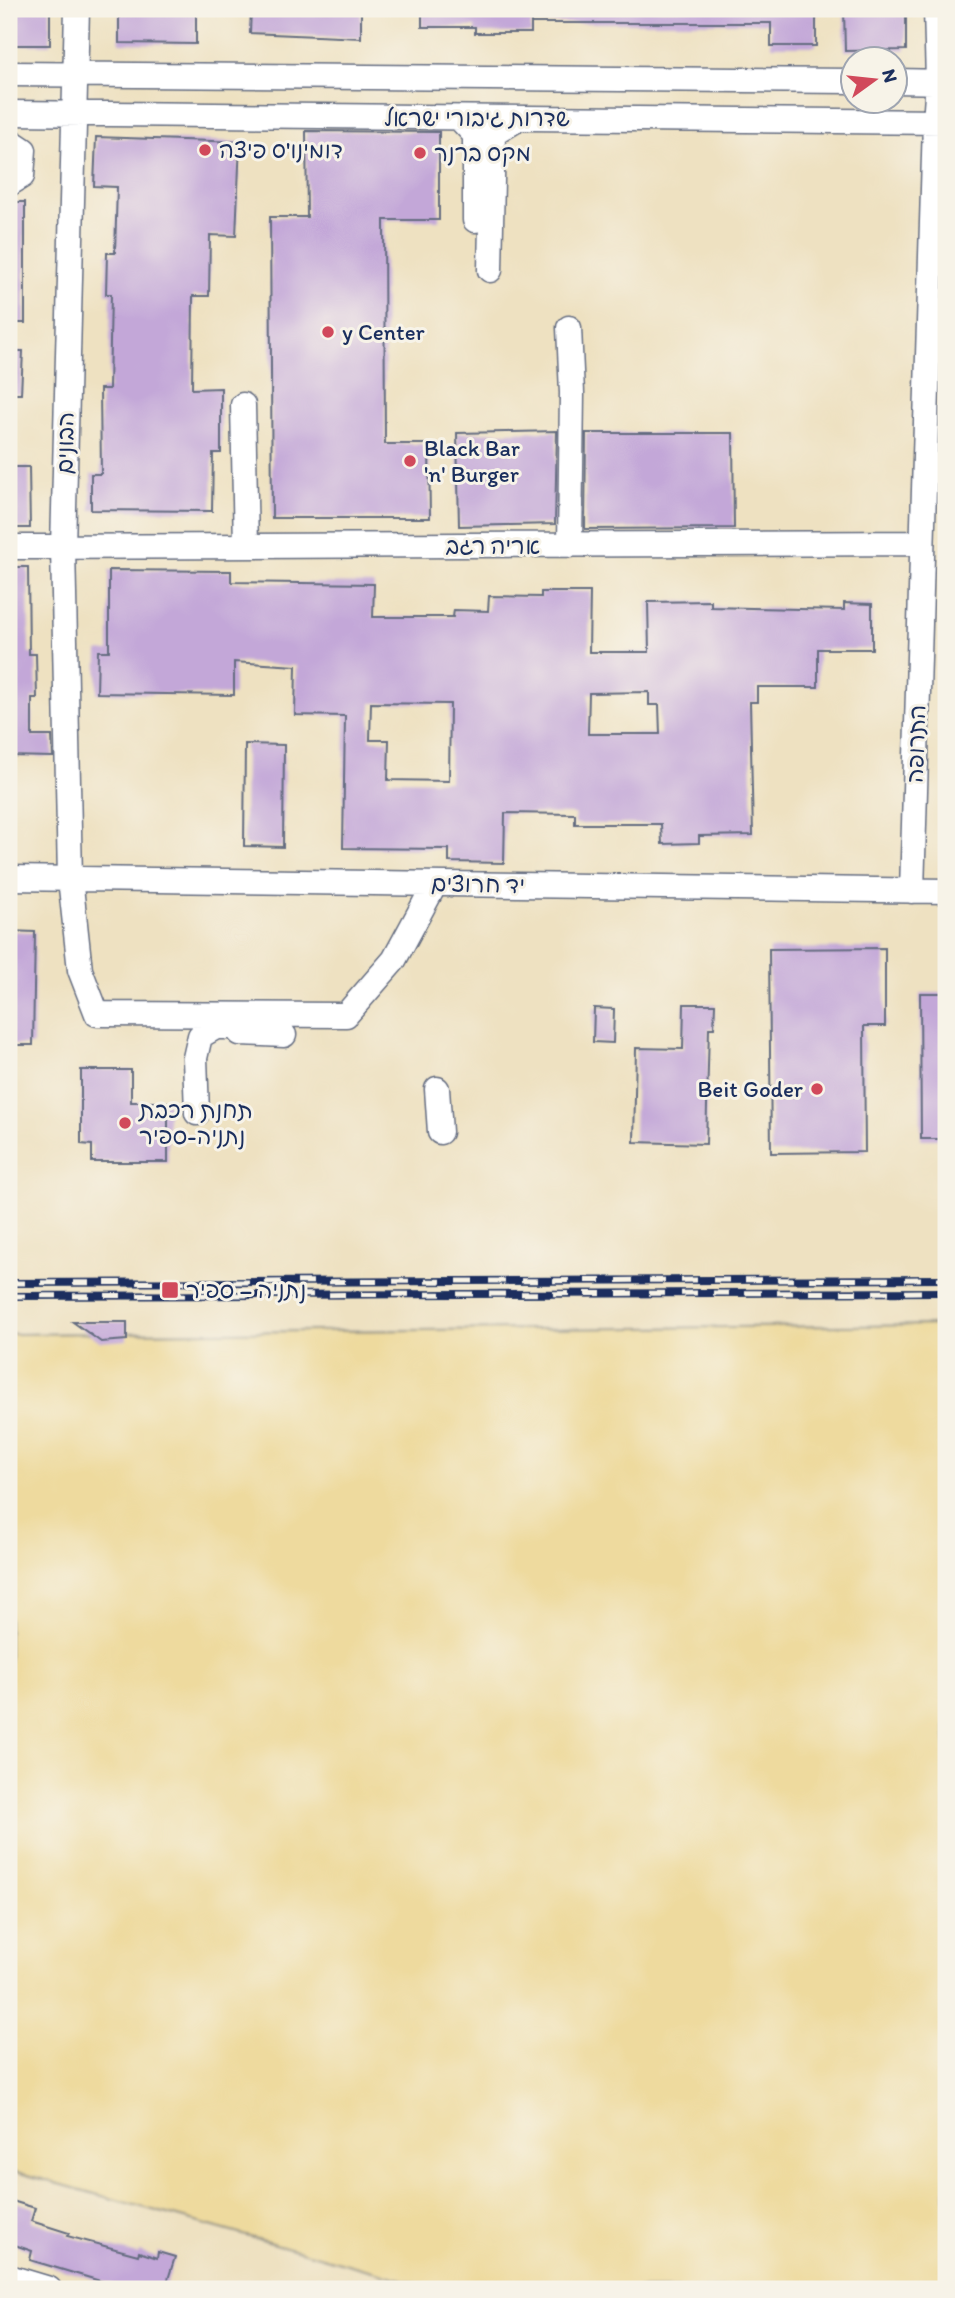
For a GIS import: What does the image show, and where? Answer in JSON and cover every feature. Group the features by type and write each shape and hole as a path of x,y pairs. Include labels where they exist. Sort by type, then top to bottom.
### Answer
{"street":[{"name":"הבונים","path":"77,9 63,547 70,878 80,970 97,1014 346,1015 394,960 435,884"},
{"name":"התרופה","path":"912,891 922,544 935,468 942,82 936,9"},
{"name":"שדרות גיבורי ישראל","path":"9,74 839,81"},
{"path":"909,81 942,82"},
{"name":"שדרות גיבורי ישראל","path":"9,113 941,122"},
{"path":"458,118 475,135 483,271 493,134 518,119"},
{"path":"9,140 24,150 22,176 9,184"},
{"path":"569,328 572,393 570,545"},
{"path":"243,405 246,546"},
{"name":"אריה רגב","path":"9,547 922,544"},
{"name":"יד חרוצים","path":"9,878 946,891"},
{"path":"197,1113 195,1058 200,1036 216,1027 234,1027 240,1033 284,1035"},
{"path":"438,1089 440,1132"},
{"path":"9,2277 49,2289"}],"sand":[{"path":"946,1325 946,2289 437,2289 9,2170 9,1334"}],"building":[{"path":"9,9 50,9 50,45 9,45"},
{"path":"119,9 196,9 196,44 119,43"},
{"path":"251,9 361,9 361,38 250,33"},
{"path":"422,9 816,9 816,46 771,46 771,23 531,23 531,33 475,33 475,27 422,27"},
{"path":"844,9 906,9 906,46 845,46"},
{"name":"y Center","path":"306,131 439,132 439,220 384,220 385,444 429,444 430,518 272,518 270,217 307,217"},
{"path":"96,137 240,142 236,236 210,235 209,296 193,296 192,389 221,388 221,453 213,453 212,511 91,510 91,474 101,474 100,389 109,389 111,294 106,294 107,253 115,253 117,187 94,186"},
{"path":"9,202 25,202 25,323 9,323"},
{"path":"9,351 23,351 21,394 9,394"},
{"path":"557,431 555,524 459,526 457,433"},
{"path":"586,433 733,433 734,528 585,529"},
{"path":"9,467 29,467 30,528 9,528"},
{"path":"9,567 28,567 29,654 36,654 37,698 32,698 32,736 52,736 53,757 9,756"},
{"path":"109,570 231,571 231,582 374,584 373,617 453,617 454,610 488,611 489,596 541,597 541,592 590,592 589,652 649,652 648,602 711,601 711,607 844,610 844,603 872,604 872,649 818,649 818,687 757,687 757,702 750,702 753,835 699,836 699,843 662,844 661,824 575,824 575,814 505,813 504,863 449,862 449,849 343,848 345,716 295,715 296,666 234,662 234,695 97,693 98,651 109,651","holes":["649,692 649,705 659,705 660,734 588,734 589,693","371,703 450,704 449,781 388,780 389,740 370,740"]},
{"path":"245,744 284,745 283,847 244,846"},
{"path":"9,931 35,932 33,1045 9,1045"},
{"name":"Beit Goder","path":"885,948 885,1026 864,1026 865,1152 771,1153 769,949"},
{"path":"920,993 946,993 946,1139 921,1139"},
{"path":"684,1004 715,1004 714,1028 709,1028 706,1144 634,1142 636,1048 683,1049"},
{"path":"594,1008 614,1009 613,1043 593,1042"},
{"name":"תחנת רכבת נתניה-ספיר","path":"81,1070 131,1070 131,1102 168,1102 168,1162 92,1162 92,1145 81,1144"},
{"path":"73,1322 127,1322 127,1340 101,1342"},
{"path":"9,2200 35,2208 31,2221 69,2233 67,2236 138,2255 139,2252 157,2258 158,2252 175,2257 165,2289 127,2289 30,2260 32,2251 9,2243"}],"railway":[{"path":"9,1283 946,1279"},
{"path":"9,1296 946,1292"}],"place":[{"name":"דומינו'ס פיצה","path":"205,150"},
{"name":"מקס ברנר","path":"420,153"},
{"name":"y Center","path":"328,332"},
{"name":"Black Bar 'n' Burger","path":"410,461"},
{"name":"Beit Goder","path":"817,1089"},
{"name":"תחנת רכבת נתניה-ספיר","path":"125,1123"},
{"name":"נתניה – ספיר","path":"170,1290"}]}
